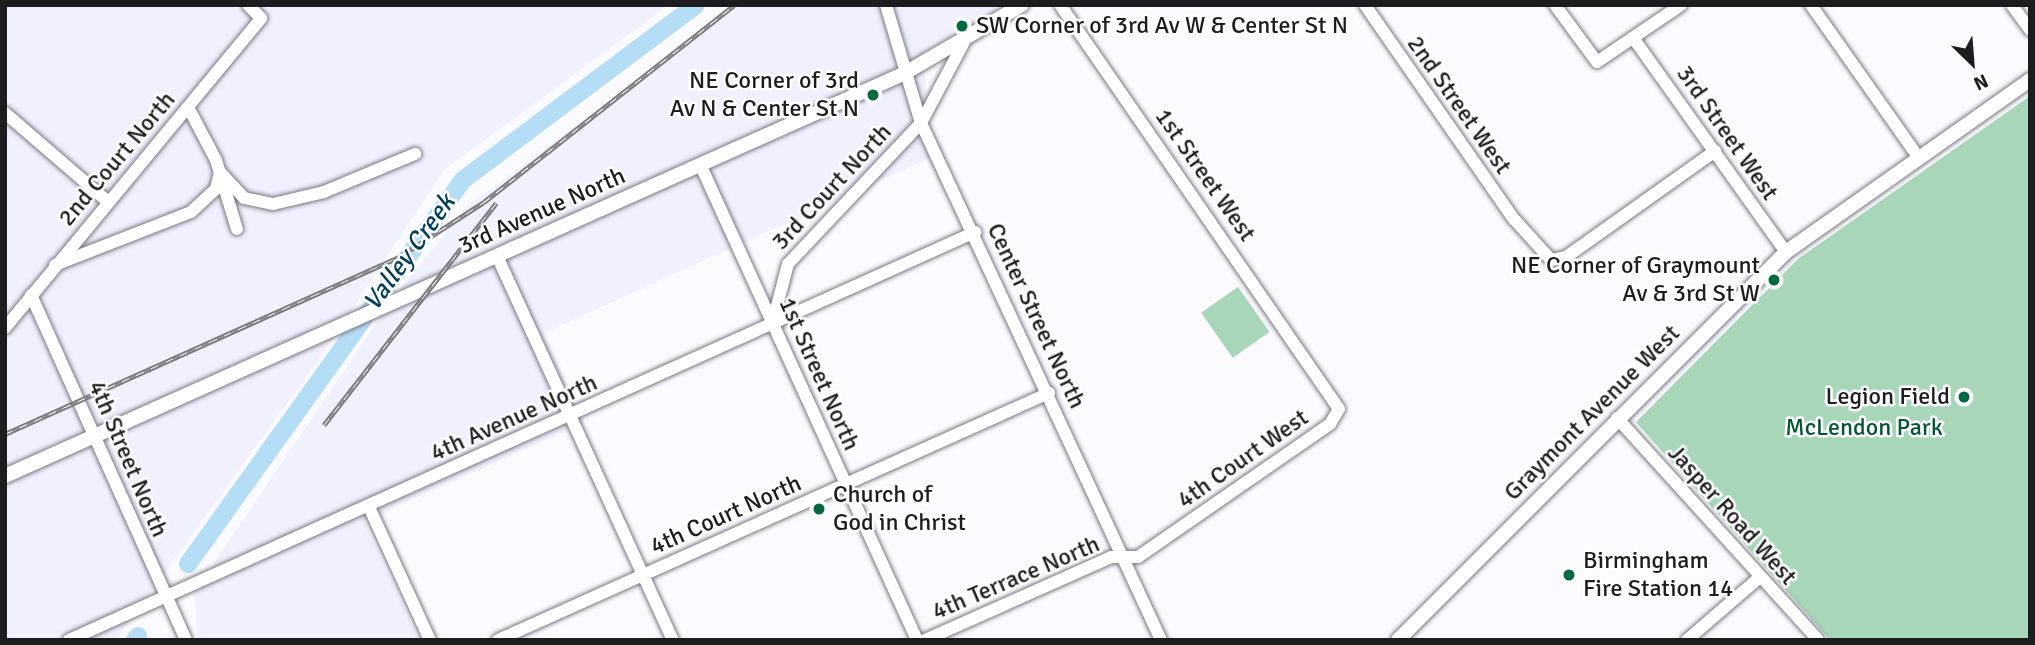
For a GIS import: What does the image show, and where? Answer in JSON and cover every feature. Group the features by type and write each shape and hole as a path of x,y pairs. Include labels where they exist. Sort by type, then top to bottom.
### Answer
{"main road":[{"name":"3rd Avenue North","path":"5,476 905,73 1022,5"},
{"name":"Graymont Avenue West","path":"1400,639 1617,418 1786,252 2030,80"}],"street":[{"name":"2nd Court North","path":"5,328 261,18 248,5"},
{"name":"Center Street North","path":"886,5 921,123 975,232 1161,640"},
{"name":"1st Street West","path":"1060,5 1316,370"},
{"name":"2nd Street West","path":"1365,5 1542,255 1566,257 1714,151"},
{"path":"1555,5 1597,62 1681,5"},
{"path":"1811,5 1919,158"},
{"path":"2012,5 2030,30"},
{"name":"3rd Street West","path":"1634,39 1786,252"},
{"name":"3rd Court North","path":"773,325 776,289 798,250 921,123 964,41"},
{"path":"188,107 220,172 237,229"},
{"path":"5,113 108,202"},
{"path":"220,172 244,198 273,204 324,192 415,154"},
{"name":"1st Street North","path":"700,164 916,640"},
{"path":"55,265 191,212 216,189 220,172"},
{"name":"4th Avenue North","path":"69,640 975,232"},
{"path":"498,256 673,640"},
{"name":"4th Street North","path":"31,295 186,640"},
{"name":"4th Court West","path":"1124,559 1138,557 1330,424 1339,409 1316,370"},
{"name":"4th Court North","path":"498,640 1049,393"},
{"name":"Jasper Road West","path":"1617,418 1818,640"},
{"path":"369,507 430,640"},
{"name":"4th Terrace North","path":"925,640 1111,556 1124,559"},
{"path":"1687,640 1760,577"}],"shaded area":[{"path":"5,5 669,5 444,170 317,362 116,640 5,640"},
{"path":"741,5 1002,5 923,52 930,158 544,333 584,423 364,521 419,640 197,640 195,591 398,291 470,204"}],"green space":[{"name":"McLendon Park","path":"2030,96 2030,640 1830,640 1636,422 1798,259"},
{"path":"1238,287 1270,332 1233,358 1201,313"}],"waterway":[{"name":"Valley Creek","path":"188,564 463,180 696,5"},
{"name":"Valley Creek","path":"135,640 138,636"}],"railway":[{"path":"5,434 399,257 484,202 734,5"},
{"path":"324,425 496,203"}],"place":[{"name":"SW Corner of 3rd Av W & Center St N","path":"962,26"},
{"name":"NE Corner of 3rd Av N & Center St N","path":"873,95"},
{"name":"NE Corner of Graymount Av & 3rd St W","path":"1774,280"},
{"name":"Legion Field","path":"1964,397"},
{"name":"Church of God in Christ","path":"819,509"},
{"name":"Birmingham Fire Station 14","path":"1569,575"}]}
